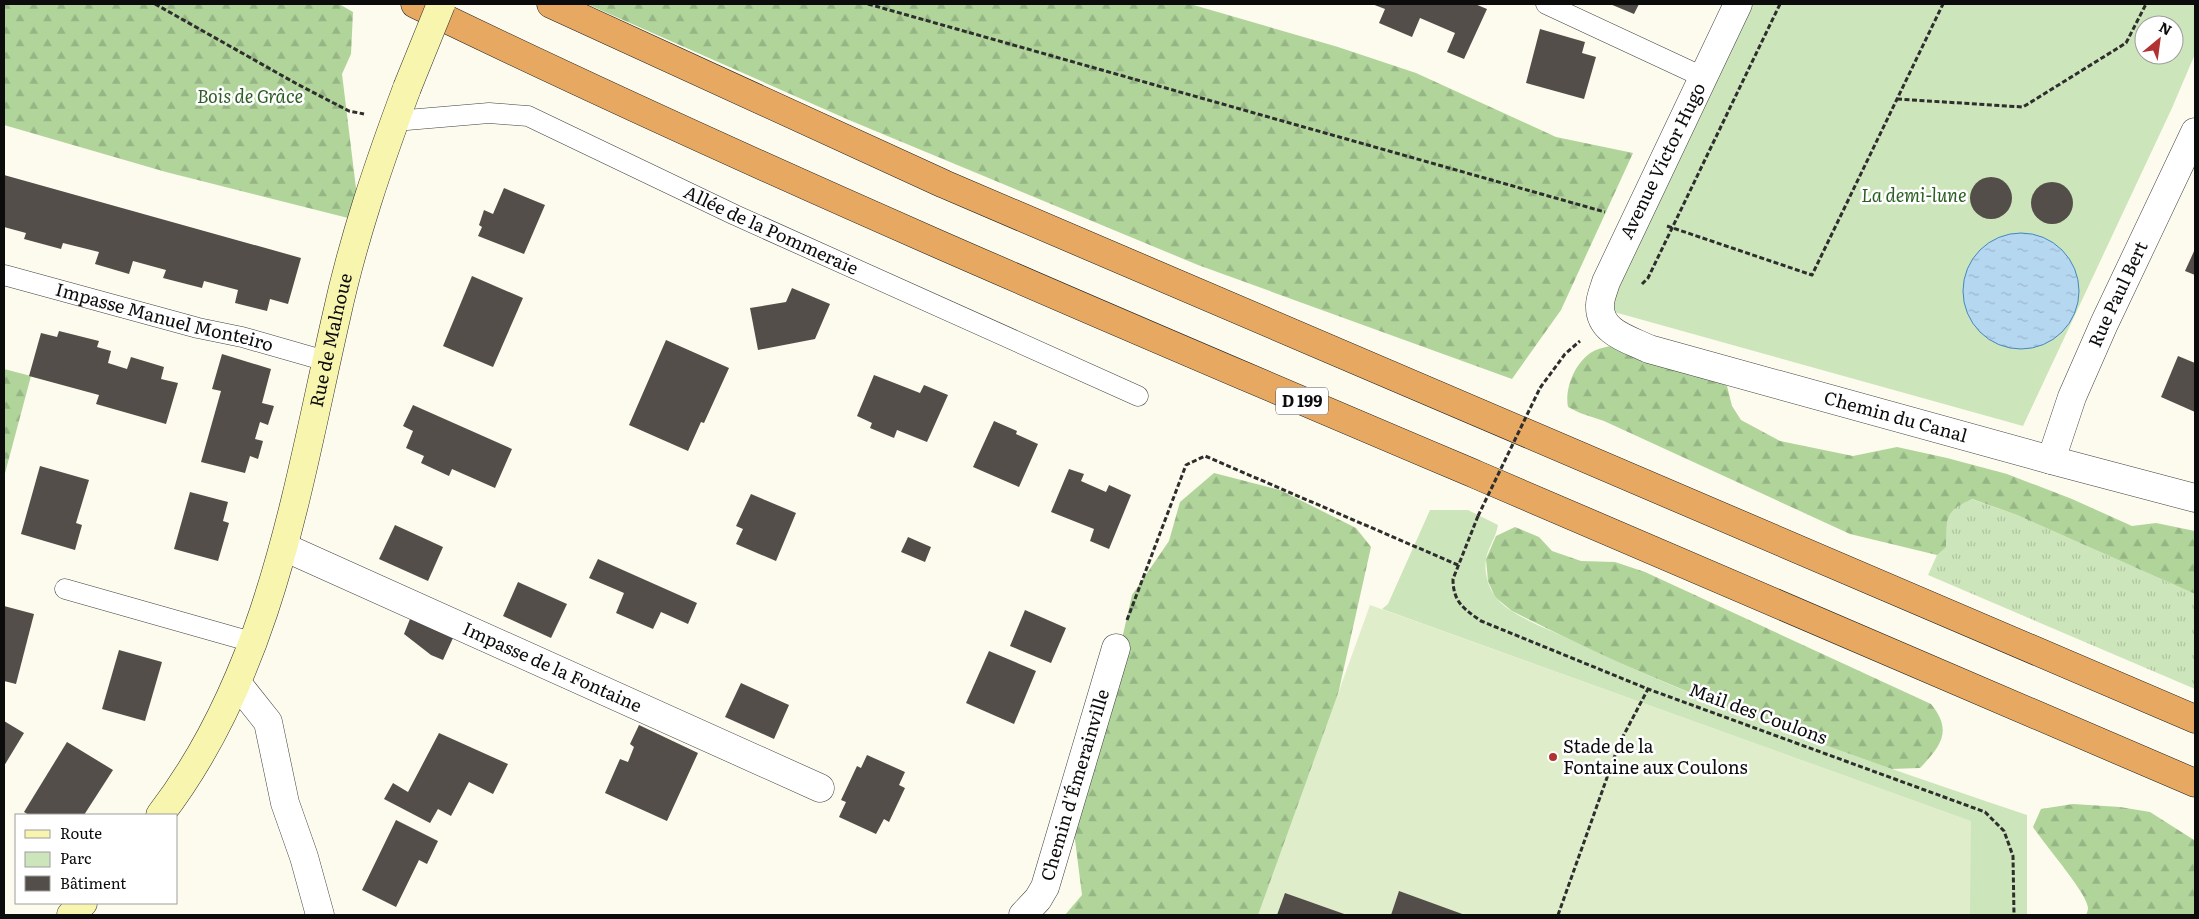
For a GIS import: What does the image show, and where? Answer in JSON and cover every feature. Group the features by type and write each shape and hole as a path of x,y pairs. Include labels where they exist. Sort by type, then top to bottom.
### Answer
{"highway":[{"name":"D 199","path":"415,4 525,57 856,208 1145,334 2195,783"},
{"path":"551,4 944,184 2195,719"}],"main road":[{"name":"Rue de Malnoue","path":"161,814 188,776 237,682 265,608 284,547 358,228 407,88 441,4"},
{"path":"71,915 83,904"}],"street":[{"name":"Avenue Victor Hugo","path":"1602,322 1599,304 1606,282 1738,4"},
{"name":"Rue Paul Bert","path":"2051,460 2072,397 2104,324 2195,132"},
{"name":"Chemin du Canal","path":"1602,322 1614,332 1649,349 2195,498"},
{"name":"Impasse de la Fontaine","path":"284,547 820,788"},
{"name":"Chemin d'Émerainville","path":"1024,915 1038,899 1045,887 1116,648"},
{"path":"237,682 268,722 284,803 304,857 320,915"}],"lane":[{"path":"1546,4 1703,77"},
{"name":"Allée de la Pommeraie","path":"395,121 489,113 528,116 744,220 1138,396"},
{"name":"Impasse Manuel Monteiro","path":"4,275 198,328 242,336 326,361"},
{"path":"66,589 252,642"}],"path":[{"path":"155,4 349,111 395,121"},
{"path":"868,4 1634,220 1672,228 1812,275 1943,4"},
{"name":"Mail des Coulons","path":"1780,4 1648,278 1565,354 1540,388 1478,516 1453,579 1453,589 1461,607 1481,621 1648,689 1986,812 2004,831 2013,856 2014,915"},
{"path":"1897,99 2023,107 2126,43 2146,4"},
{"path":"1116,648 1186,464 1205,456 1458,565"},
{"path":"1558,915 1619,744 1648,689"}],"green space":[{"name":"Bois de Grâce","path":"4,4 339,4 353,12 351,54 342,74 360,221 166,172 4,125"},
{"path":"587,4 1190,4 1338,47 1416,73 1556,137 1633,153 1561,310 1512,379 1198,265 849,120"},
{"name":"La demi-lune","path":"1752,4 2195,4 2195,54 2172,108 2023,426 1607,310"},
{"path":"1611,346 1692,376 1710,378 1727,386 1732,406 1741,420 1780,441 1853,456 1897,447 2007,474 2072,499 2132,526 2156,523 2195,531 2195,594 2017,515 1972,499 1951,512 1947,522 1946,547 1937,555 1850,534 1604,421 1568,407 1567,399 1570,382 1578,366 1589,354 1598,349"},
{"path":"4,369 31,376 4,477"},
{"path":"1214,473 1280,490 1356,528 1371,547 1330,730 1267,915 1065,915 1082,895 1073,824 1098,744 1132,595 1169,541 1180,502"},
{"path":"1896,479 1971,499 2017,515 2195,594 2195,689 1928,575 1937,555 1939,543"},
{"path":"1430,510 1468,510 1498,525 1486,560 1486,574 1489,584 1501,603 1529,621 1625,665 1738,712 1911,776 2027,815 2027,915 1970,915 1970,821 1382,609 1388,604"},
{"path":"1515,527 1539,537 1552,551 1581,561 1615,562 1645,572 1931,704 1942,722 1942,738 1939,745 1920,768 1891,769 1765,724 1605,657 1512,611 1495,597 1488,581 1486,559 1496,536"},
{"name":"Stade de la Fontaine aux Coulons","path":"1370,605 1971,821 1970,915 1258,915"},
{"path":"2073,804 2120,807 2150,812 2194,840 2195,915 2086,915 2088,908 2081,892 2033,827 2041,809"}],"water":[{"path":"2021,233 2043,238 2062,250 2074,269 2079,291 2074,313 2062,332 2043,344 2021,349 1999,344 1980,332 1968,313 1963,291 1968,269 1980,250 1999,238"}],"building":[{"path":"1372,4 1475,4 1487,9 1464,59 1447,52 1455,33 1420,18 1412,37 1379,23 1385,9"},
{"path":"1610,4 1639,4 1634,14"},
{"path":"1540,29 1585,42 1582,53 1596,57 1584,99 1526,83"},
{"path":"4,175 301,258 288,304 270,299 267,311 235,303 238,290 204,281 202,288 163,278 166,270 133,261 129,274 95,264 99,252 63,243 61,249 24,239 26,233 4,227"},
{"path":"1991,177 2006,183 2012,198 2006,213 1991,219 1976,213 1970,198 1976,183"},
{"path":"2056,182 2064,185 2070,191 2073,203 2070,215 2064,221 2048,224 2040,221 2034,215 2031,199 2034,191 2040,185"},
{"path":"504,188 545,205 524,254 478,236 482,227 479,225 484,210 493,214"},
{"path":"2195,249 2195,275 2185,271"},
{"path":"472,276 523,298 493,367 443,346"},
{"path":"792,288 830,304 815,339 758,350 750,308 786,302"},
{"path":"59,331 99,341 97,347 111,351 108,363 127,369 131,357 164,367 161,379 178,383 166,424 96,404 99,395 29,376 41,333 57,337"},
{"path":"666,340 729,368 704,423 701,422 688,451 629,425"},
{"path":"222,354 271,369 262,403 274,406 268,425 260,422 255,439 263,441 258,459 250,456 245,473 201,462 221,391 212,389"},
{"path":"2178,356 2195,363 2195,412 2161,397"},
{"path":"874,375 920,393 924,385 948,395 927,442 897,430 894,438 870,428 872,423 857,416"},
{"path":"413,405 512,449 495,488 452,469 449,476 421,463 424,456 406,448 413,431 403,426"},
{"path":"994,421 1017,431 1016,434 1038,444 1019,487 973,467"},
{"path":"40,466 89,480 76,523 82,525 75,550 21,534"},
{"path":"1069,469 1084,474 1081,481 1106,492 1109,485 1131,495 1109,549 1090,541 1094,529 1051,512"},
{"path":"190,492 228,502 223,521 229,523 218,561 174,549"},
{"path":"751,494 796,513 776,561 736,544 743,529 736,526"},
{"path":"395,525 443,547 428,581 379,559"},
{"path":"908,537 931,547 925,562 901,552"},
{"path":"598,559 697,603 688,624 661,612 653,629 616,613 624,593 589,578"},
{"path":"518,582 567,604 551,638 503,616"},
{"path":"4,606 34,614 16,684 4,681"},
{"path":"1025,610 1066,628 1051,663 1010,646"},
{"path":"410,619 453,638 443,660 431,655 404,634"},
{"path":"119,650 162,662 145,721 102,709"},
{"path":"989,651 1036,671 1014,724 966,703"},
{"path":"741,683 789,705 774,739 725,717"},
{"path":"4,721 24,733 4,766"},
{"path":"639,725 698,753 667,821 605,793 620,759 628,762 634,747 630,744"},
{"path":"439,733 508,764 493,794 469,782 451,816 438,809 430,823 384,799 393,783 408,792"},
{"path":"67,742 113,770 85,814 27,814 24,812"},
{"path":"867,755 905,772 899,785 905,788 889,822 884,819 876,834 839,817 846,802 841,800 857,766 861,768"},
{"path":"396,820 438,841 427,864 419,860 396,907 362,890"},
{"path":"1399,891 1465,915 1391,915"},
{"path":"1285,893 1347,915 1277,915"}],"place":[{"name":"Stade de la Fontaine aux Coulons","path":"1553,757"}]}
